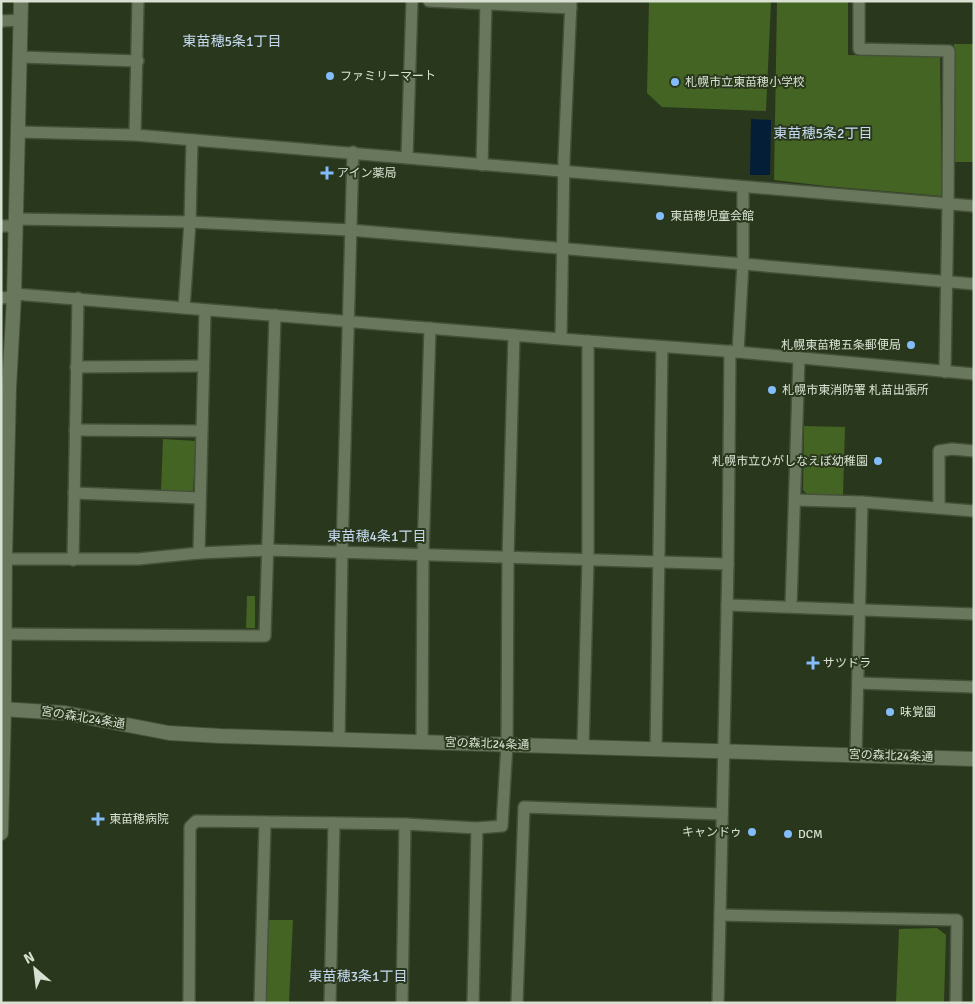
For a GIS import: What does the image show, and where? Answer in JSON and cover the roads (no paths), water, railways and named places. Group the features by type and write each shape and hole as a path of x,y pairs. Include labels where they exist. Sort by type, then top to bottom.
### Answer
{"street":[{"path":"1,833 5,559 5,388 16,222 21,1"},
{"path":"135,135 138,1"},
{"path":"407,157 412,1"},
{"path":"429,1 571,5 561,247 561,339"},
{"path":"859,1 859,50 949,51 945,372"},
{"path":"482,165 486,3"},
{"path":"1,21 20,20"},
{"path":"20,57 138,61"},
{"path":"18,132 135,135 353,152 564,173 974,206"},
{"path":"184,308 190,222 192,140"},
{"path":"339,740 353,152"},
{"path":"718,1003 734,352 743,263 743,187"},
{"path":"1,226 16,222 190,222 350,230 974,284"},
{"path":"10,296 78,298 205,310 734,352 974,374"},
{"path":"72,560 78,298"},
{"path":"199,554 205,310"},
{"path":"4,634 265,636 275,315"},
{"path":"422,742 423,555 430,328"},
{"path":"189,1003 190,827 196,821 405,824 477,828 502,826 507,744 508,558 514,335"},
{"path":"583,747 588,560 588,340"},
{"path":"656,750 662,347"},
{"path":"791,606 799,358"},
{"path":"76,367 203,366"},
{"path":"75,430 201,431"},
{"path":"939,508 939,451 952,449 974,451"},
{"path":"74,493 199,498"},
{"path":"795,500 862,502 974,511"},
{"path":"856,755 862,502"},
{"path":"5,559 138,559 269,550 728,564"},
{"path":"727,604 974,614"},
{"path":"858,683 974,687"},
{"name":"宮の森北24条通","path":"3,709 65,713 168,733 221,736 974,759"},
{"path":"517,1003 524,808 722,814"},
{"path":"260,1003 265,822"},
{"path":"330,1003 334,823"},
{"path":"402,1003 405,824"},
{"path":"473,1003 477,828"},
{"path":"720,915 957,920 956,1003"}],"water":[{"path":"751,119 771,120 770,175 750,175"}],"place":[{"name":"ファミリーマート","path":"330,76"},
{"name":"札幌市立東苗穂小学校","path":"675,82"},
{"name":"アイン薬局","path":"327,173"},
{"name":"東苗穂児童会館","path":"660,216"},
{"name":"札幌東苗穂五条郵便局","path":"911,345"},
{"name":"札幌市東消防署 札苗出張所","path":"772,390"},
{"name":"札幌市立ひがしなえぼ幼稚園","path":"878,461"},
{"name":"サツドラ","path":"813,663"},
{"name":"味覚園","path":"890,712"},
{"name":"東苗穂病院","path":"98,819"},
{"name":"キャンドゥ","path":"752,832"},
{"name":"DCM","path":"788,834"}],"district":[{"name":"東苗穂5条1丁目","path":"232,41"},
{"name":"東苗穂5条2丁目","path":"823,133"},
{"name":"東苗穂4条1丁目","path":"377,536"},
{"name":"東苗穂3条1丁目","path":"358,976"}]}
